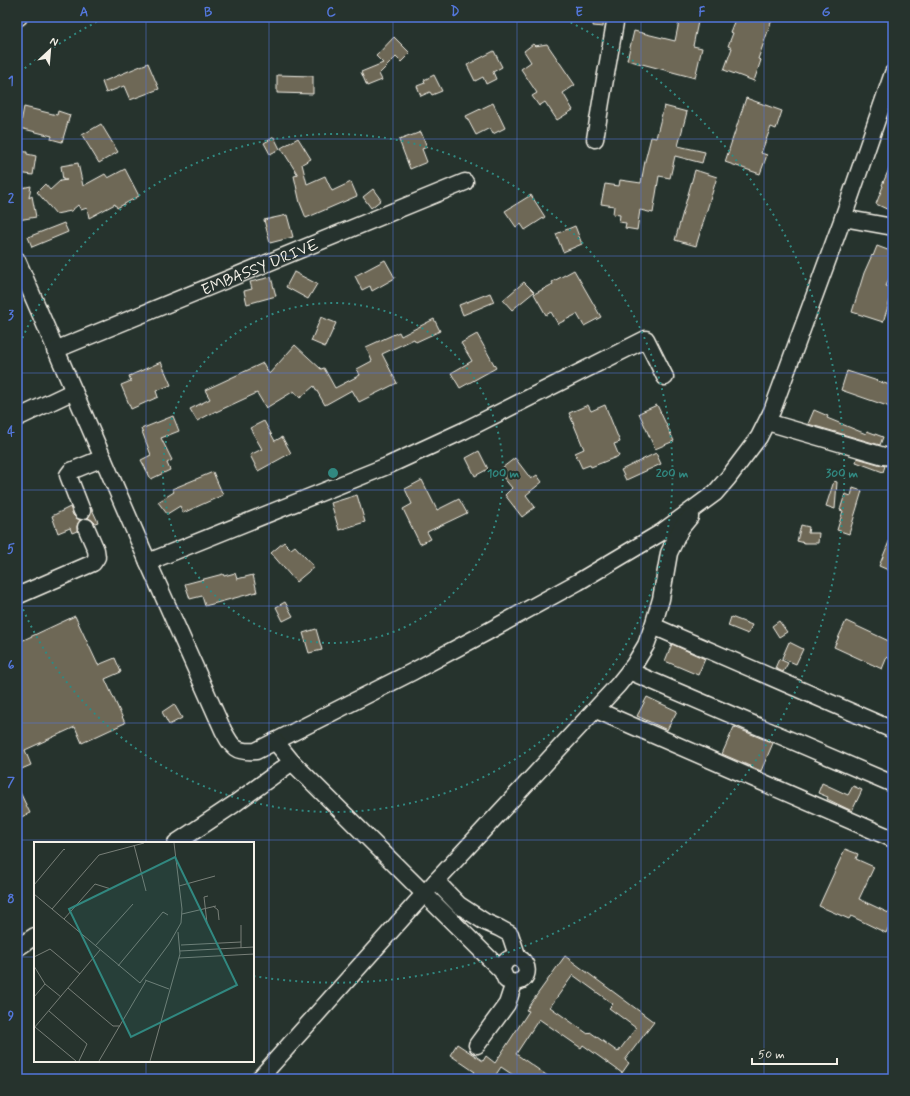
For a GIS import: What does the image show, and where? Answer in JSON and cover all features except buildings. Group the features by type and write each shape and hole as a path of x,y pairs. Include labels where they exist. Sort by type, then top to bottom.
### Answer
{"street":[{"path":"595,139 616,17"},
{"path":"17,260 55,350 223,730 231,744 237,750 246,752 256,751 412,672 578,582 662,532 714,493 728,478 759,437 767,422 782,386 843,218 893,73"},
{"name":"EMBASSY DRIVE","path":"55,350 465,182"},
{"path":"843,218 893,227"},
{"path":"148,562 394,462 463,431 646,339 665,377"},
{"path":"17,418 74,391"},
{"path":"767,422 884,456 893,457"},
{"path":"82,510 68,475 71,471 103,458"},
{"path":"259,1079 424,894 596,710 629,671 646,645 654,626 671,547 681,528 698,506"},
{"path":"17,596 93,563 97,557 96,550 86,527"},
{"path":"642,544 657,550 667,561"},
{"path":"654,626 893,730"},
{"path":"629,671 893,784"},
{"path":"596,710 893,839"},
{"path":"275,741 292,762 502,972 506,980 514,983 519,982 523,979 527,971 525,963 514,957 507,960 502,967 502,972"},
{"path":"178,842 233,805 292,762"},
{"path":"436,881 459,905 485,922 510,934 518,958"},
{"path":"17,948 34,937"},
{"path":"477,1044 507,1004 514,983"}]}
